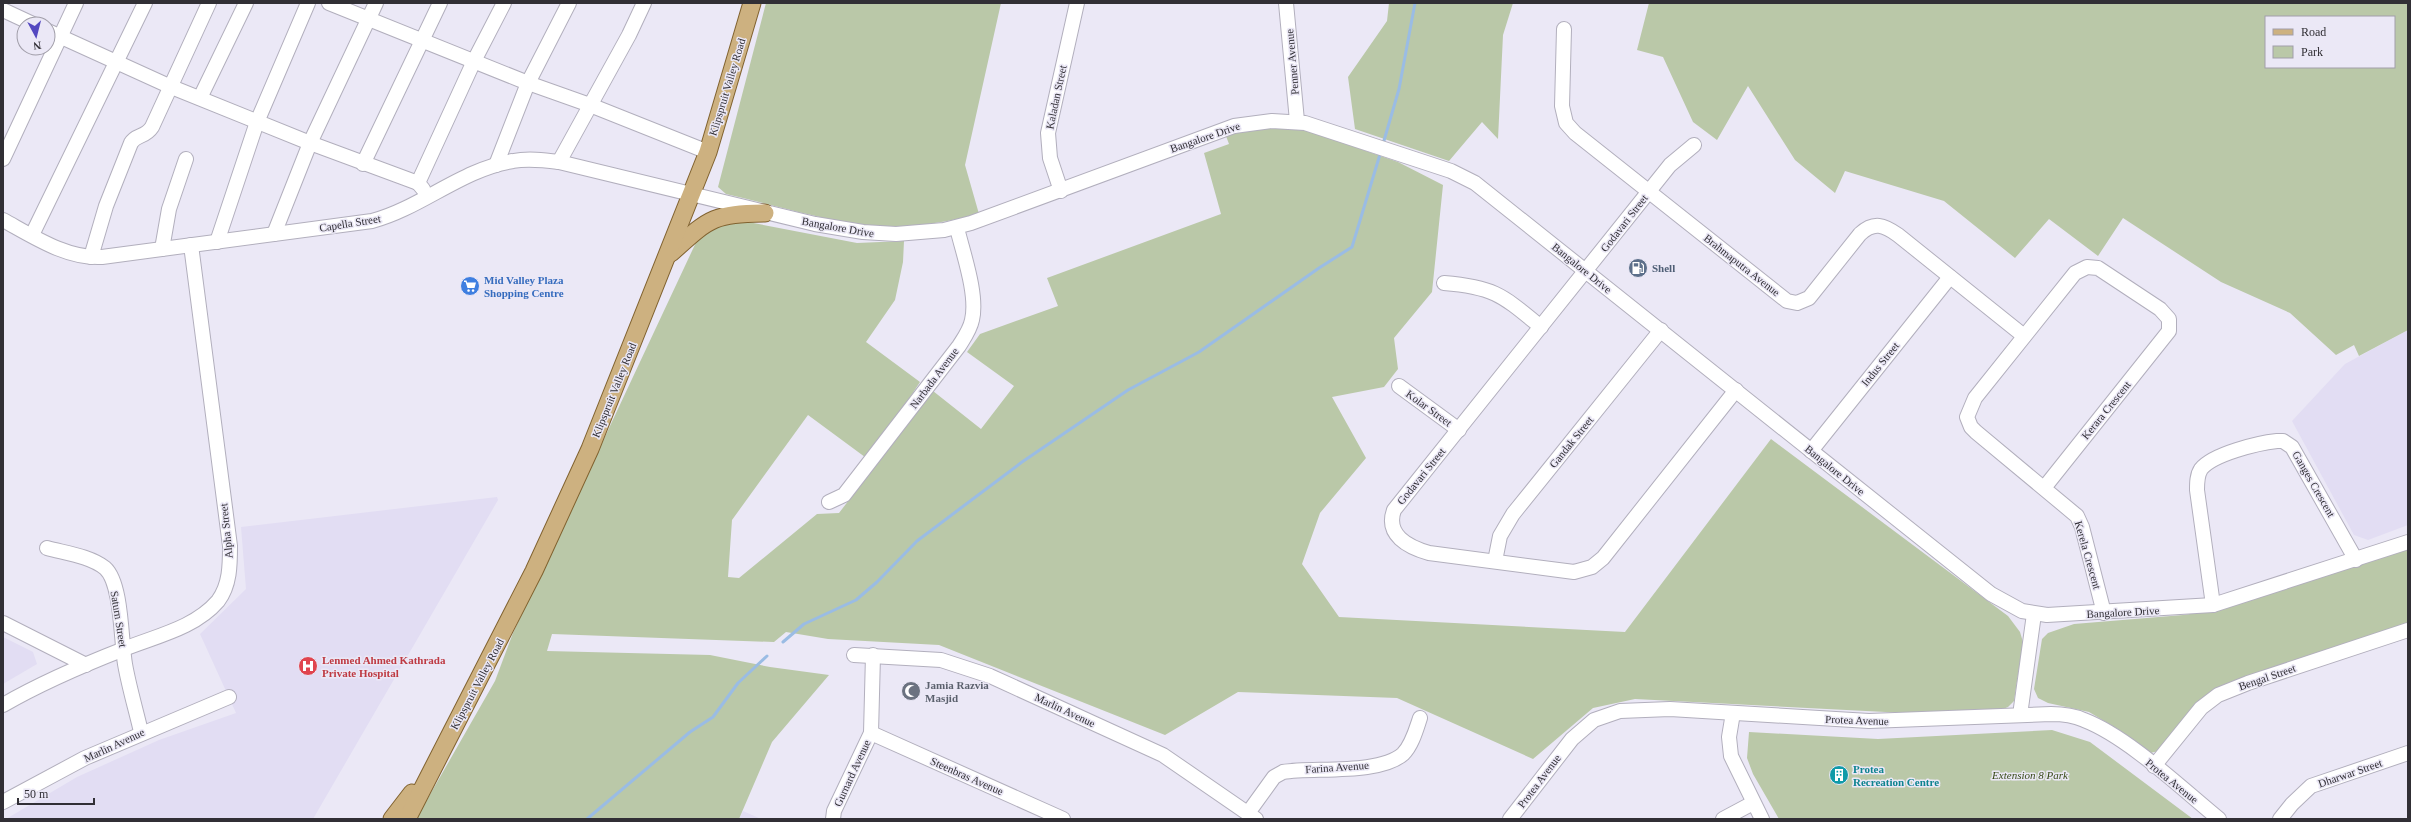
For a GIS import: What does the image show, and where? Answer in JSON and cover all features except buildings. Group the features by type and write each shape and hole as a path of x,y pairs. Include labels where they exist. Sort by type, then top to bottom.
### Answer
{"main road":[{"name":"Klipspruit Valley Road","path":"407,819 426,785 500,639 571,493 668,256 708,152 752,3"},
{"path":"668,256 712,219 729,214 765,213"},
{"name":"Klipspruit Valley Road","path":"392,819 437,761"}],"street":[{"path":"56,31 76,3"},
{"path":"32,235 117,64 145,3"},
{"path":"91,257 106,206 131,143 149,132 169,86 209,3"},
{"path":"200,98 246,3"},
{"path":"217,242 258,122 308,3"},
{"path":"329,3 528,83 590,104 708,152"},
{"path":"274,234 310,143 376,3"},
{"path":"363,164 440,3"},
{"path":"418,183 474,61 504,3"},
{"path":"496,165 528,83 569,3"},
{"path":"559,162 629,35 644,3"},
{"name":"Kaladan Street","path":"1061,191 1050,158 1048,133 1077,3"},
{"name":"Penner Avenue","path":"1286,3 1296,121"},
{"path":"3,10 16,16"},
{"name":"Brahmaputra Avenue","path":"1564,29 1562,106 1566,123 1575,133 1776,293 1792,303 1801,302 1809,298 1860,234 1874,225 1889,228 2024,336"},
{"path":"56,35 117,64 169,86 363,164 418,183 430,198"},
{"path":"3,159 45,56"},
{"name":"Bangalore Drive","path":"691,194 765,213 880,234 922,233 957,228 1061,191 1234,126 1251,122 1296,121 1370,143 1463,176 1475,183 1991,594 2015,608 2034,614 2104,613 2213,605 2408,542"},
{"name":"Godavari Street","path":"1694,146 1676,158 1394,510 1391,526 1401,540 1418,550 1574,572 1592,567 1603,558 1736,390"},
{"path":"162,249 169,209 186,159"},
{"name":"Capella Street","path":"3,220 64,251 91,257 162,249 372,221 406,210 496,165 527,159 559,162 691,194"},
{"name":"Narbada Avenue","path":"829,502 844,495 960,346 969,329 972,320 972,296 957,228"},
{"name":"Alpha Street","path":"3,705 24,692 124,649 192,622 218,600 228,579 230,546 191,245"},
{"name":"Kerara Crescent","path":"2087,267 2098,268 2107,273 2160,308 2166,314 2170,326 2164,339 2044,488 1976,432 1971,427 1967,417 1975,398 2024,336 2075,273 2087,267"},
{"name":"Indus Street","path":"1811,450 1950,277"},
{"path":"1444,283 1482,287 1491,290 1512,303 1541,328"},
{"name":"Gandak Street","path":"1495,561 1500,536 1513,514 1660,330"},
{"name":"Kolar Street","path":"1399,386 1459,430"},
{"name":"Ganges Crescent","path":"2213,605 2198,497 2198,476 2205,465 2236,452 2277,441 2283,441 2292,447 2356,560"},
{"name":"Kerela Crescent","path":"2044,488 2066,505 2080,521 2104,613"},
{"name":"Saturn Street","path":"47,548 82,557 98,564 110,575 116,596 127,674 141,732"},
{"path":"2020,715 2034,614"},
{"path":"3,623 86,665"},
{"name":"Bengal Street","path":"2154,766 2201,708 2218,695 2248,683 2408,630"},
{"name":"Marlin Avenue","path":"854,655 941,660 990,676 1163,756 1252,816"},
{"name":"Gurnard Avenue","path":"833,819 834,811 871,733 873,656"},
{"name":"Marlin Avenue","path":"3,802 85,758 141,732 229,697"},
{"name":"Protea Avenue","path":"1510,819 1561,751 1583,728 1594,720 1612,713 1638,709 1733,713 1869,722 2051,714 2082,719 2118,738 2219,819"},
{"path":"1733,713 1730,750 1736,770 1762,819"},
{"name":"Farina Avenue","path":"1252,816 1274,777 1283,772 1366,766 1386,762 1398,757 1409,746 1420,718"},
{"name":"Steenbras Avenue","path":"871,733 1062,819"},
{"name":"Dharwar Street","path":"2280,819 2292,804 2311,786 2408,754"},
{"path":"1723,819 1753,803"}],"shaded area":[{"path":"2408,330 2408,525 2368,540 2354,535 2292,421 2345,364"},
{"name":"Lenmed Ahmed Kathrada Private Hospital","path":"497,497 498,500 313,819 6,819 77,777 159,740 236,713 200,634 246,589 241,527"},
{"path":"3,637 33,652 37,664 3,684"},
{"path":"743,811 761,819 739,819"}],"green space":[{"path":"766,3 1001,3 965,165 979,214 905,227 876,227 827,219 726,194 718,187"},
{"path":"1389,3 1513,3 1503,35 1498,139 1482,122 1449,161 1355,129 1348,77 1387,21"},
{"path":"1649,3 2408,3 2408,330 2359,356 2354,345 2336,355 2290,313 2221,282 2123,218 2098,256 2049,219 2015,258 1944,201 1845,171 1835,193 1795,160 1748,86 1717,140 1693,122 1663,57 1637,50"},
{"path":"1275,127 1300,128 1398,162 1443,185 1432,292 1394,338 1398,369 1384,387 1332,397 1366,458 1320,513 1302,564 1339,617 1625,632 1771,439 2008,616 2020,632 2023,642 2014,701 2008,707 1998,711 1905,713 1635,699 1593,708 1533,759 1397,698 1238,692 1165,735 939,645 828,639 786,632 774,642 552,634 547,651 710,655 770,667 829,675 772,742 739,819 416,819 495,681 513,633 699,236 704,229 738,220 857,243 904,241 903,262 895,300 866,342 920,382 869,460 808,415 732,520 728,577 739,578 817,514 839,513 933,391 981,429 1014,386 967,352 980,334 1058,306 1047,278 1221,214 1204,153 1229,144 1226,136 1238,132"},
{"path":"2408,548 2408,625 2222,686 2159,751 2150,753 2143,750 2121,731 2089,712 2048,703 2038,698 2034,689 2042,639 2048,633 2074,624 2183,615 2224,609"},
{"name":"Extension 8 Park","path":"2052,730 2090,742 2193,819 1779,819 1753,774 1747,758 1749,732 1878,739"}],"waterway":[{"path":"1383,144 1399,89 1415,3"},
{"path":"783,642 804,624 856,600 877,582 917,541 1022,462 1128,390 1199,352 1319,268 1352,247 1381,151"},
{"path":"587,819 690,732 713,717 738,683 767,656"}],"place":[{"name":"Shell","path":"1638,268"},
{"name":"Mid Valley Plaza Shopping Centre","path":"470,286"},
{"name":"Lenmed Ahmed Kathrada Private Hospital","path":"308,666"},
{"name":"Jamia Razvia Masjid","path":"911,691"},
{"name":"Protea Recreation Centre","path":"1839,775"}]}
